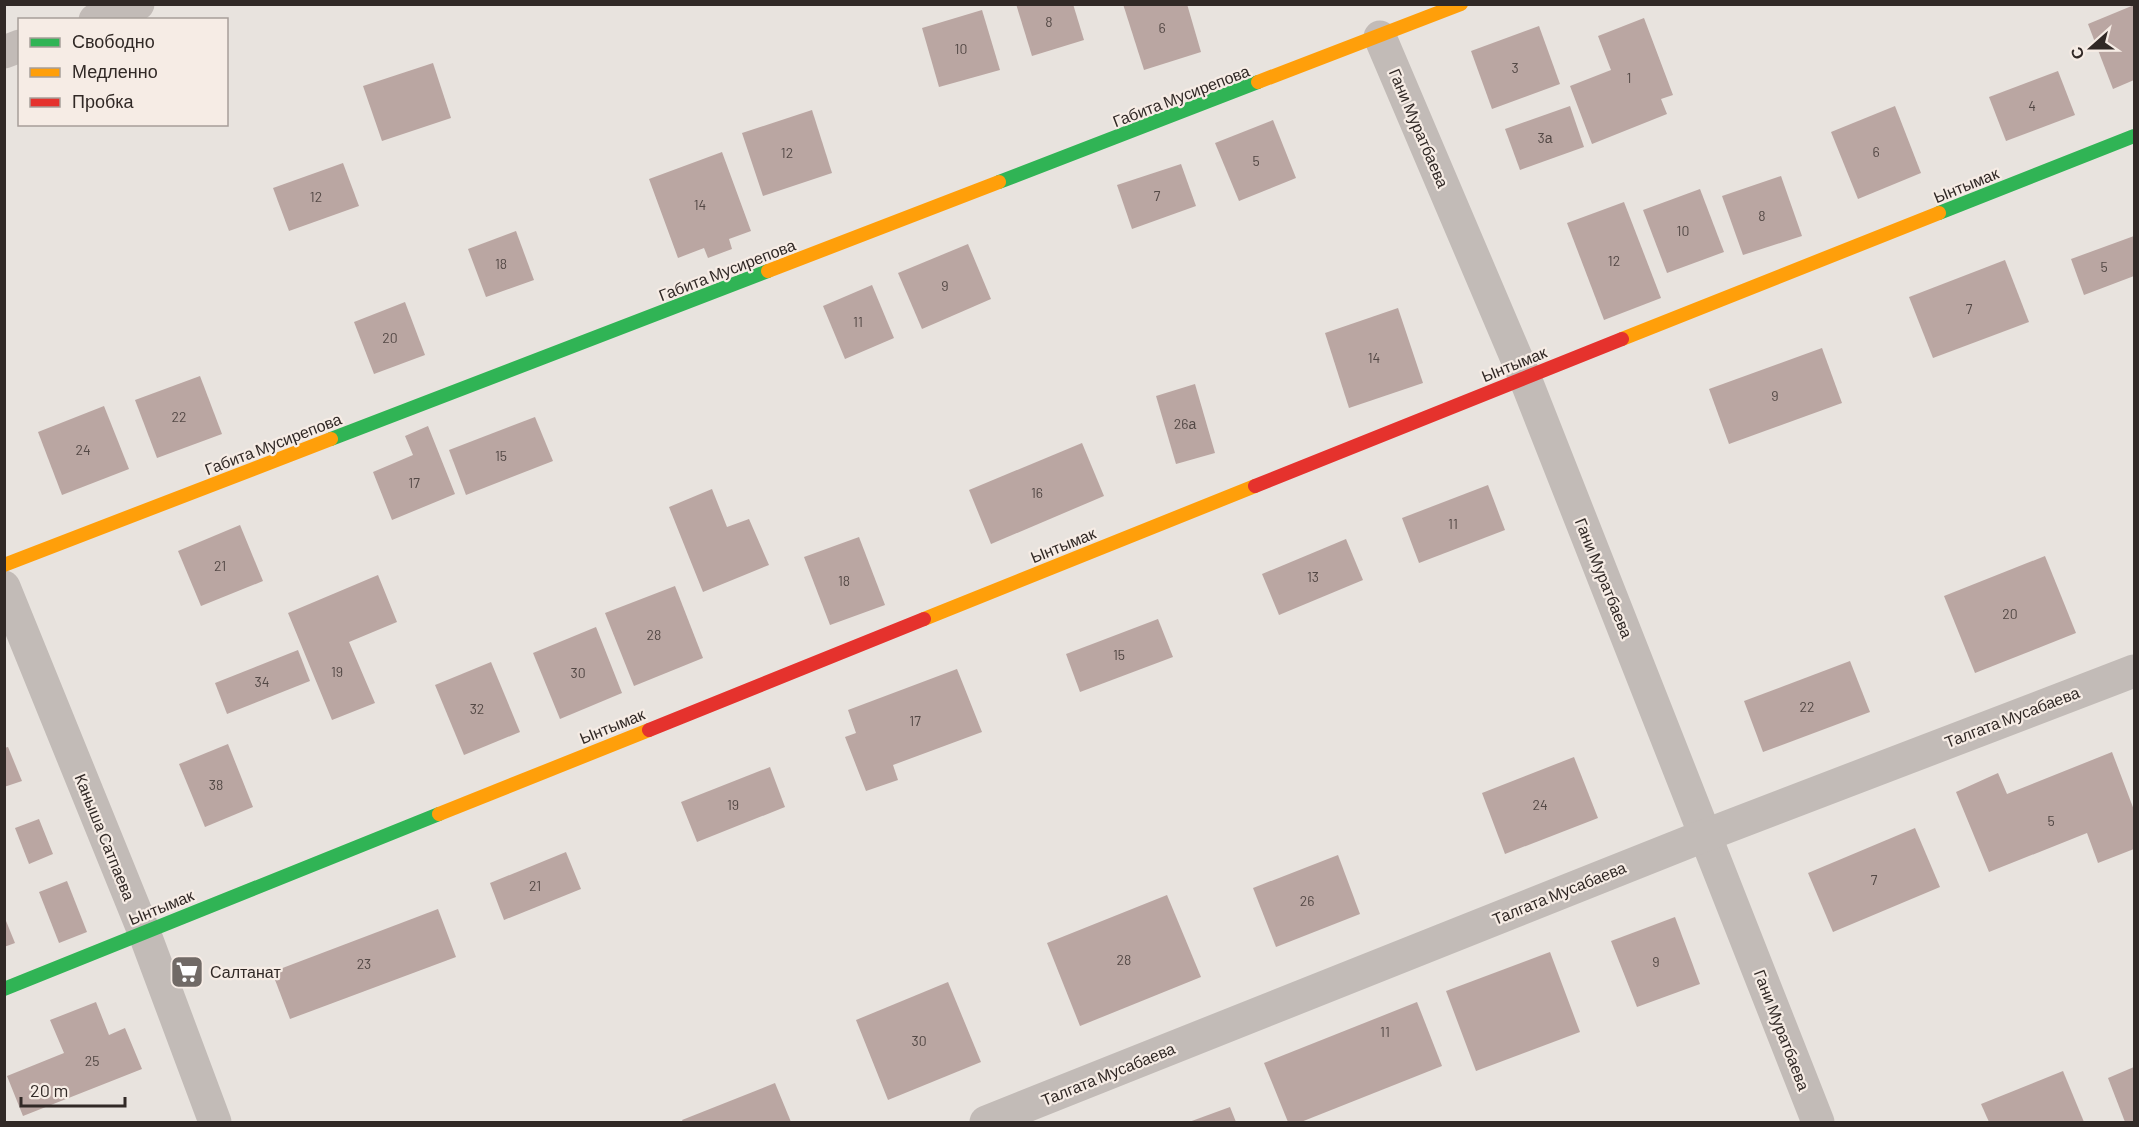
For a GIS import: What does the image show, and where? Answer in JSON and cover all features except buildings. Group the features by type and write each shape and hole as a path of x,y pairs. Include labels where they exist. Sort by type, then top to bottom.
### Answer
{"street":[{"path":"100,18 138,4"},
{"name":"Габита Мусирепова","path":"4,565 1461,4"},
{"name":"Гани Муратбаева","path":"1380,37 1525,378 1818,1122"},
{"name":"Ынтымак","path":"4,989 2134,136"},
{"name":"Каныша Сатпаева","path":"4,587 144,932 215,1122"},
{"name":"Талгата Мусабаева","path":"986,1122 1706,835 2134,670"}],"traffic: fast":[{"path":"999,182 1258,82"},
{"path":"1939,213 2134,136"},
{"path":"331,439 768,271"},
{"path":"4,989 439,814"}],"traffic: slow":[{"path":"1258,82 1461,4"},
{"path":"768,271 999,182"},
{"path":"1622,339 1939,213"},
{"path":"4,565 331,439"},
{"path":"924,619 1255,486"},
{"path":"439,814 649,730"}],"traffic: jam":[{"path":"1255,486 1622,339"},
{"path":"649,730 924,619"}],"place":[{"name":"Салтанат","path":"187,972"}]}
